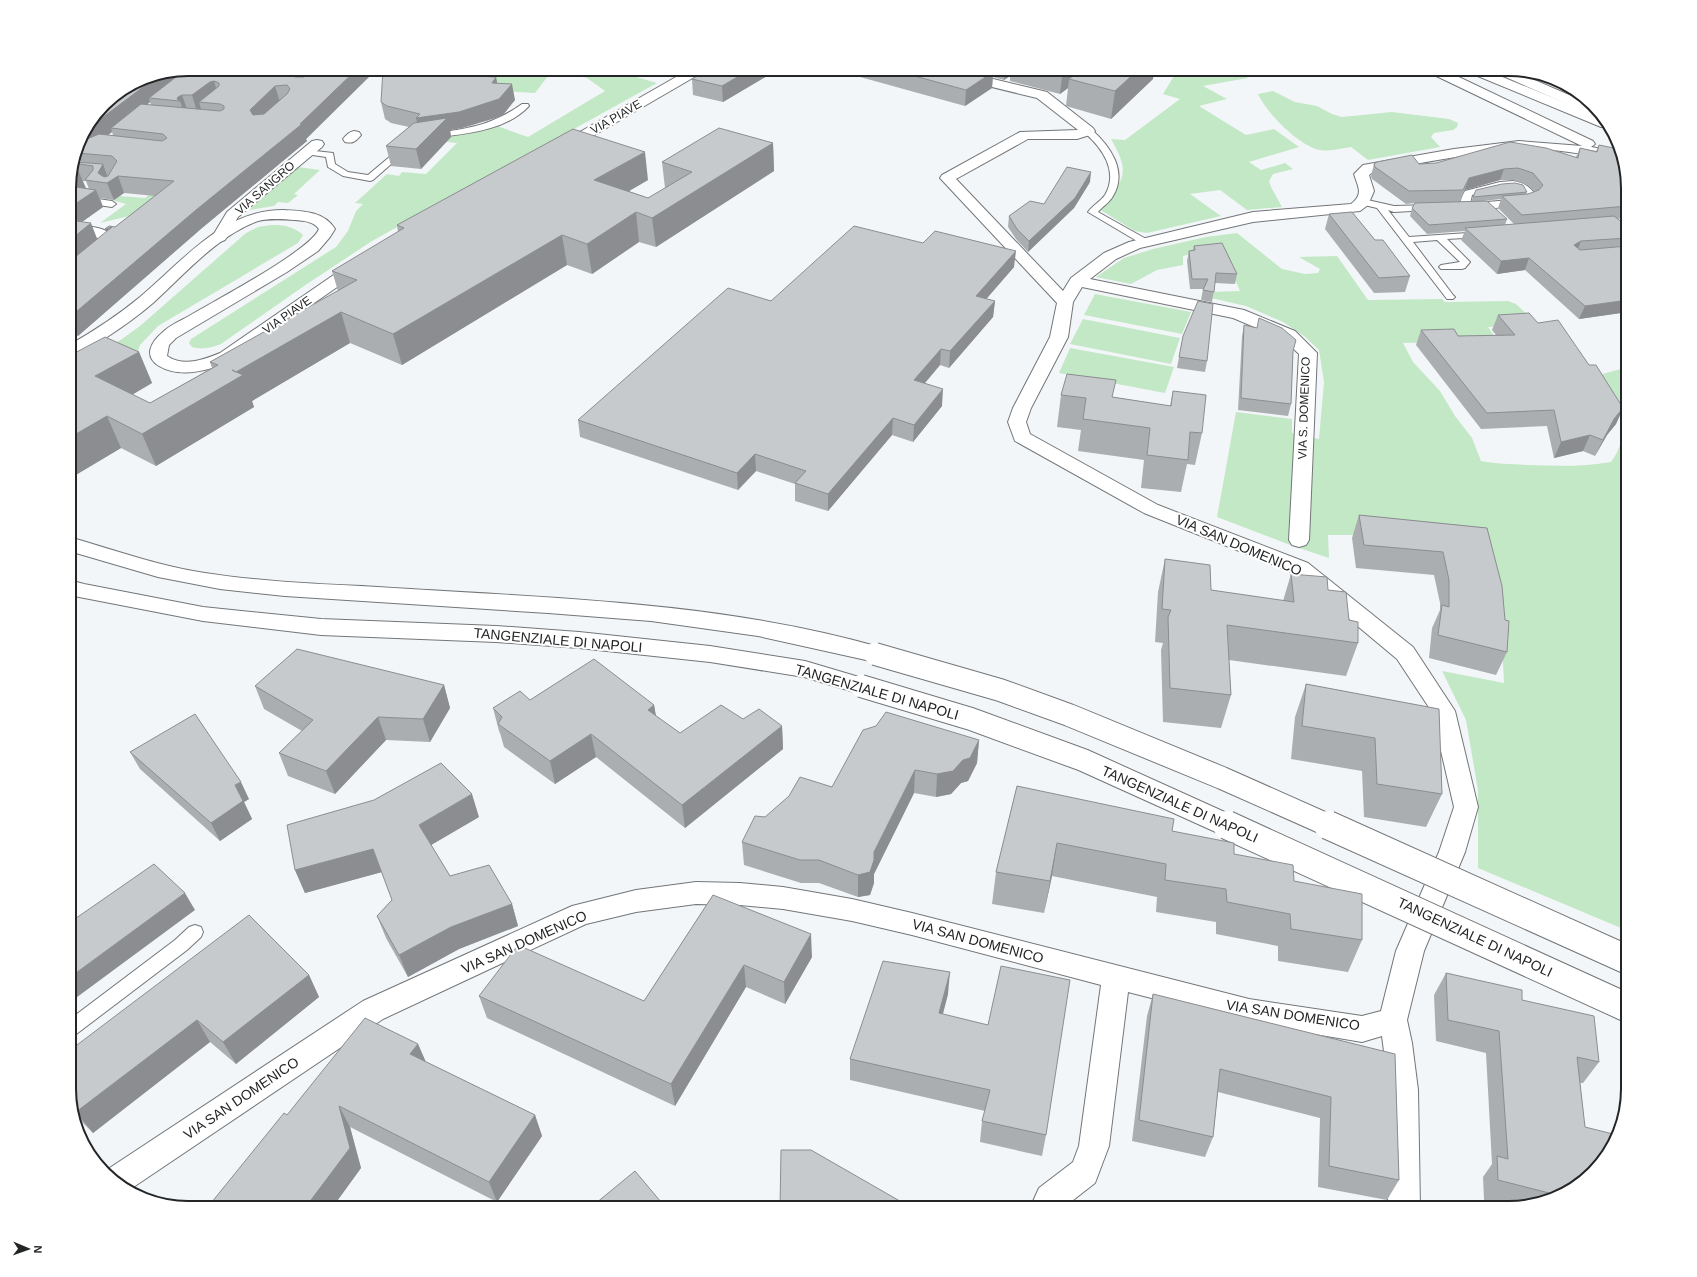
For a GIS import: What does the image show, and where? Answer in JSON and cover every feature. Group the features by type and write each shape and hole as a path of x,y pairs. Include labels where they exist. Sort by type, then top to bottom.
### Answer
{"main road":[{"name":"VIA PIAVE","path":"550,155 687,76"},
{"path":"963,76 1042,95 1088,131"},
{"path":"1446,76 1540,122 1615,155"},
{"path":"1489,76 1598,121"},
{"path":"1514,76 1586,107"},
{"path":"1055,105 1068,96"},
{"path":"1519,145 1529,141 1537,134 1540,122"},
{"path":"1065,302 947,178 1025,134 1077,135 1088,131"},
{"name":"VIA SANGRO","path":"220,237 232,215 314,139"},
{"path":"1372,204 1360,174 1368,168 1454,153 1519,145 1555,147 1616,155"},
{"name":"VIA SAN DOMENICO","path":"120,1178 373,1010 581,914 636,901 696,893 740,894 783,898 852,910 912,924 1116,978 1249,1011 1362,1029 1392,1020 1410,950 1452,852 1466,807 1443,711 1406,653 1301,568 1151,509 1022,437 1017,422 1022,408 1059,337 1065,302 1077,281 1110,256 1146,242 1253,217 1343,210 1372,204"},
{"name":"VIA PIAVE","path":"76,348 103,333 134,310 207,246 234,227 257,217 276,214 313,218 321,221 327,229 322,238 312,248 288,265 170,334 160,344 159,358 164,362 171,365 192,367 204,366 218,361 234,352 373,256"},
{"path":"76,230 103,234 107,237 108,242 76,269"},
{"name":"VIA S. DOMENICO","path":"1077,281 1238,314 1289,335 1308,353 1299,540"},
{"path":"76,546 109,558 148,568 189,577 230,583 287,589 596,609 660,615 718,622 777,632 875,654 1000,690 1069,715 1222,778 1621,957"},
{"name":"TANGENZIALE DI NAPOLI","path":"76,589 203,614 321,627 504,634 579,640 710,654 805,669 971,719 1083,760 1621,1005"},
{"path":"1049,1201 1084,1172 1094,1146 1116,978"},
{"path":"1576,983 1621,1010"},
{"path":"1392,1020 1398,1040 1405,1095 1404,1201"}],"lane":[{"path":"422,138 461,132 488,125 506,119 525,106"},
{"path":"1088,131 1098,140 1112,160 1115,178 1109,196 1092,212 1146,242"},
{"path":"314,139 330,156 331,166 346,174 370,178 409,144"},
{"path":"77,173 87,174"},
{"path":"1487,205 1529,201 1533,198 1530,192 1524,187 1504,184 1468,193 1462,207 1487,205 1498,216"},
{"path":"83,200 91,190"},
{"path":"76,199 112,204"},
{"path":"1372,204 1394,209 1435,208"},
{"path":"1372,204 1406,240 1450,297"},
{"path":"1406,240 1491,233"},
{"path":"1439,237 1466,262 1462,266 1444,267"},
{"path":"76,1025 181,945 195,932"}],"green space":[{"path":"458,76 548,76 535,93 447,88"},
{"path":"578,76 633,76 657,83 372,241 221,344 213,347 200,348 192,347 189,343 191,339 336,247 348,231 356,211 363,204 355,203 387,174 399,176 402,172 426,174 457,143 427,140 478,132 497,126 528,137 605,91 587,78"},
{"path":"1174,76 1245,76 1248,78 1203,86 1227,99 1199,106 1246,135 1274,129 1299,147 1249,162 1261,170 1285,163 1293,169 1273,174 1269,181 1282,207 1247,210 1220,190 1190,194 1221,216 1147,233 1135,231 1102,211 1102,208 1120,182 1123,168 1121,160 1111,139 1125,140 1180,99 1163,94"},
{"path":"1273,91 1295,102 1317,106 1332,114 1342,117 1392,112 1449,119 1458,123 1457,127 1453,130 1434,133 1431,137 1440,147 1368,160 1351,147 1320,150 1303,142 1293,135 1268,110 1258,94"},
{"path":"200,161 142,213 100,223 126,204 97,196 107,195 145,198 185,165"},
{"path":"298,167 320,170 294,194 298,195 288,203 278,202 274,206 249,210"},
{"path":"271,225 288,227 303,235 298,243 158,326 140,345 137,355 91,358 140,326 246,233 258,227"},
{"path":"1237,233 1282,269 1305,274 1318,273 1320,269 1299,257 1337,256 1368,300 1442,299 1445,302 1508,301 1516,304 1538,325 1488,327 1498,341 1403,343 1413,362 1440,391 1455,416 1472,438 1481,461 1504,464 1559,466 1590,465 1611,462 1621,441 1621,928 1478,868 1478,790 1466,720 1442,671 1504,683 1502,643 1482,548 1354,535 1328,535 1329,558 1217,517 1236,412 1292,419 1292,433 1319,439 1324,382 1319,350 1304,336 1283,322 1246,306 1211,298 1211,292 1240,291 1229,265 1196,253 1183,256 1183,265 1157,270 1131,284 1096,277 1124,258 1153,249 1206,237"},
{"path":"1095,294 1191,312 1182,334 1084,315"},
{"path":"1083,319 1180,338 1171,364 1070,344"},
{"path":"1070,348 1174,367 1165,393 1059,373"},
{"path":"1621,369 1621,422 1615,407 1595,376"}],"building":[{"path":"181,76 350,76 300,124 302,124 196,210 76,312 76,256 112,227 105,229 109,226 115,227 174,181 118,176 107,183 85,180 93,170 93,166 79,164 79,162 103,164 98,173 104,177 108,176 117,161 112,156 82,153 88,138 99,134 162,141 167,138 163,134 111,128 141,104 220,111 224,109 224,106 220,104 199,102 219,86 219,83 214,81 210,82 192,95 182,95 178,97 177,99 180,101 149,98 176,77","holes":["287,85 290,89 287,94 264,114 253,115 250,110 275,86"]},
{"path":"383,76 496,77 492,83 512,84 499,99 459,112 416,118 420,114 387,106 381,102"},
{"path":"697,76 739,76 722,86 692,79"},
{"path":"915,76 987,76 966,90"},
{"path":"1073,76 1131,76 1115,91 1069,79"},
{"path":"147,84 99,120 120,99 132,91"},
{"path":"447,118 416,149 386,146 414,123"},
{"path":"719,128 773,143 652,218 636,212 587,244 562,235 393,334 341,312 236,372 243,375 142,434 107,416 76,434 76,352 105,337 139,352 95,376 150,403 218,365 210,362 357,280 332,271 404,228 397,225 573,129 645,152 594,180 648,198 692,172 662,162"},
{"path":"1510,142 1546,148 1578,158 1580,148 1597,152 1599,145 1613,148 1620,174 1621,207 1522,215 1502,196 1528,194 1539,190 1543,185 1533,173 1518,168 1504,169 1469,178 1463,190 1409,191 1375,167 1374,164 1377,162 1412,155 1419,164 1436,163"},
{"path":"1067,167 1091,172 1075,198 1029,241 1017,229 1009,216 1030,201 1044,204"},
{"path":"1515,183 1523,185 1527,192 1473,197 1476,190 1502,184"},
{"path":"76,187 96,190 76,203"},
{"path":"1487,201 1507,219 1429,225 1412,208 1415,203"},
{"path":"1352,212 1375,240 1383,240 1410,276 1379,278 1329,214"},
{"path":"1614,216 1621,222 1621,238 1581,241 1574,245 1580,250 1621,247 1621,301 1585,306 1529,258 1501,261 1465,228"},
{"path":"76,221 91,223 76,235"},
{"path":"854,226 923,243 935,231 1016,251 976,296 995,301 950,351 941,349 914,380 943,389 914,425 893,418 828,494 795,483 806,471 755,454 737,473 578,420 728,288 771,301"},
{"path":"1222,243 1237,274 1216,273 1214,292 1203,290 1208,279 1192,279 1189,251 1195,250 1194,246"},
{"path":"1198,301 1213,304 1207,361 1179,357 1183,336"},
{"path":"1529,313 1538,323 1558,320 1589,365 1596,365 1621,405 1621,410 1614,419 1603,440 1590,435 1561,442 1554,410 1487,413 1421,330 1454,329 1458,336 1515,335 1498,315"},
{"path":"1259,318 1282,328 1296,340 1293,351 1291,404 1241,398 1244,325 1257,328"},
{"path":"1067,374 1116,380 1112,397 1171,406 1173,391 1206,395 1202,433 1190,432 1188,460 1147,455 1150,428 1083,419 1086,398 1061,395"},
{"path":"1359,515 1487,528 1502,586 1505,620 1509,621 1507,652 1438,635 1442,605 1449,607 1449,580 1443,552 1364,545"},
{"path":"1165,559 1210,565 1211,590 1294,602 1291,574 1327,577 1328,590 1346,592 1349,620 1358,622 1358,643 1227,625 1231,695 1170,688 1168,617 1171,610 1162,609"},
{"path":"297,649 444,685 423,719 378,717 326,771 279,753 313,720 255,686"},
{"path":"594,659 654,705 648,710 680,733 721,705 743,719 759,709 782,726 682,805 591,734 550,761 498,724 502,717 493,708 520,691 530,700"},
{"path":"1306,684 1439,709 1442,794 1377,784 1375,738 1302,726"},
{"path":"886,712 979,740 970,758 963,760 953,771 937,774 915,770 874,852 874,860 870,872 858,875 819,860 800,860 742,842 755,816 765,817 789,796 800,777 832,787 863,730 876,726"},
{"path":"195,714 241,782 235,785 243,801 211,823 130,752"},
{"path":"441,763 472,794 419,825 450,876 489,865 512,904 451,927 399,955 377,916 392,900 373,849 295,870 287,825 374,800"},
{"path":"1017,786 1174,819 1172,831 1234,843 1234,854 1293,865 1294,881 1362,894 1362,940 1291,929 1290,914 1227,902 1226,889 1165,880 1166,864 1057,843 1050,881 996,872"},
{"path":"154,864 185,893 76,973 76,918"},
{"path":"713,895 811,934 784,982 744,965 671,1084 479,996 518,945 644,1001"},
{"path":"249,915 309,975 223,1042 197,1020 78,1110 76,1096 76,1046"},
{"path":"883,961 950,972 939,1013 988,1025 1001,966 1070,980 1046,1135 982,1121 990,1090 850,1059"},
{"path":"1446,973 1522,990 1522,1000 1594,1016 1599,1062 1577,1057 1585,1127 1611,1134 1598,1157 1583,1173 1571,1182 1549,1193 1498,1180 1497,1156 1508,1159 1499,1031 1448,1020"},
{"path":"1153,994 1395,1054 1399,1180 1329,1166 1331,1097 1220,1069 1213,1137 1139,1120"},
{"path":"365,1018 418,1044 410,1054 535,1115 489,1182 339,1106 350,1148 310,1201 213,1201 284,1113 287,1115"},
{"path":"781,1150 811,1150 900,1201 780,1201"},
{"path":"635,1171 660,1201 599,1201"}]}
